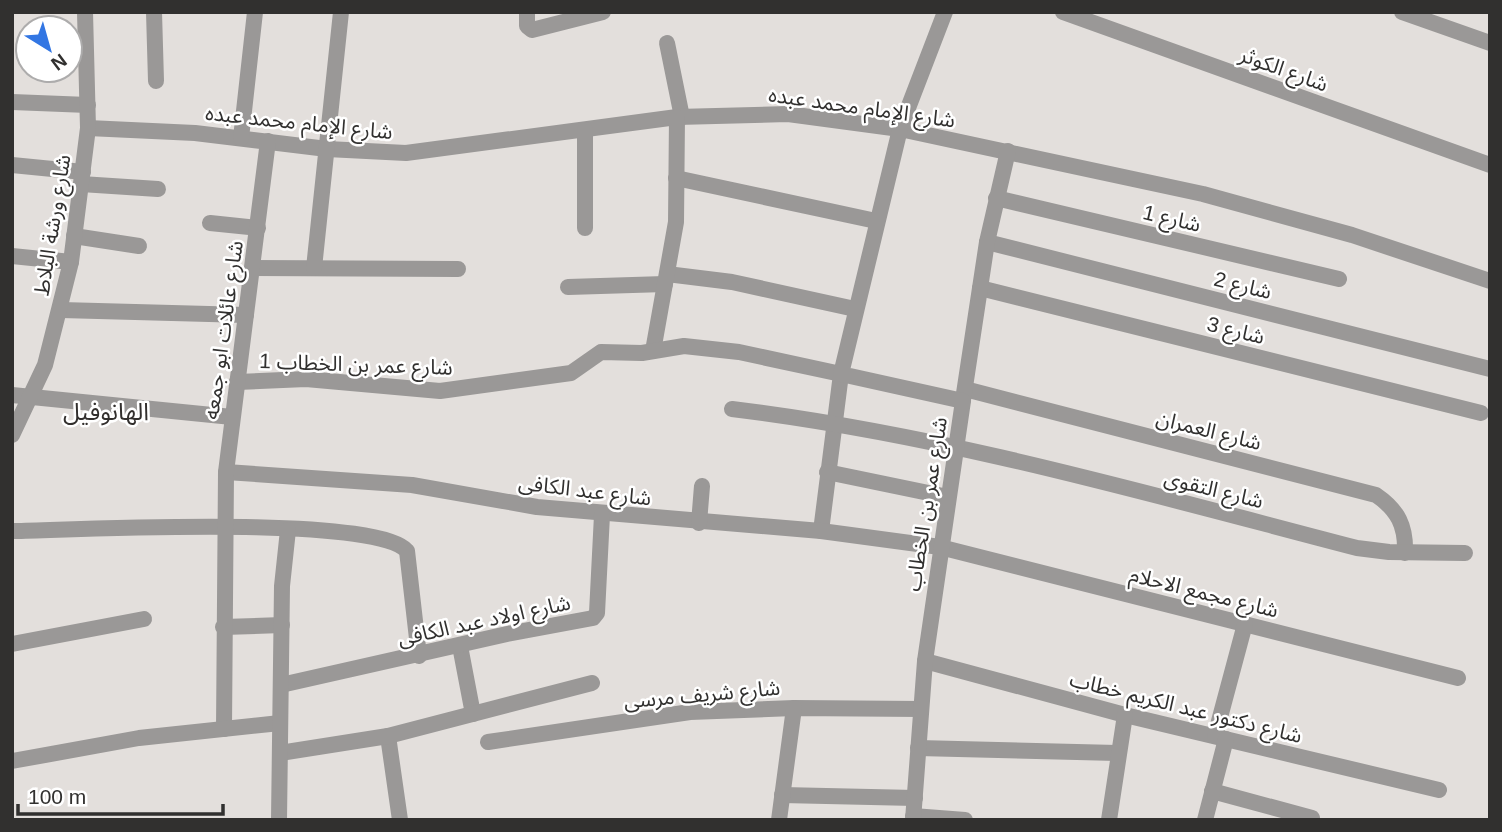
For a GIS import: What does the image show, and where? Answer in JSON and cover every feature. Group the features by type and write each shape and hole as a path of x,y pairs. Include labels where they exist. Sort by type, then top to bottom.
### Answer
{"street":[{"name":"شارع ورشة البلاط","path":"12,435 45,365 71,262 88,128 85,12"},
{"path":"154,12 156,81"},
{"path":"241,138 255,12"},
{"path":"314,268 341,12"},
{"path":"527,12 530,29 603,12"},
{"path":"821,531 841,374 876,221 900,129 945,12"},
{"name":"شارع الكوثر","path":"1063,12 1490,165"},
{"path":"1402,12 1490,43"},
{"path":"653,351 676,222 680,117 667,43"},
{"path":"12,102 88,105"},
{"name":"شارع الإمام محمد عبده","path":"88,128 241,138 327,149 415,152 680,117 788,114 900,129 1008,151 1279,214 1490,281"},
{"path":"585,130 585,228"},
{"name":"شارع عائلات ابو جمعه","path":"224,729 226,472 268,141"},
{"path":"964,395 987,242 1008,151"},
{"path":"12,165 158,189"},
{"path":"676,178 876,221"},
{"name":"شارع 1","path":"996,198 1339,279"},
{"path":"210,223 257,228"},
{"path":"75,236 139,246"},
{"name":"شارع 2","path":"987,242 1490,369"},
{"path":"12,256 71,262"},
{"path":"253,268 458,269"},
{"path":"568,287 666,279 732,282 855,309"},
{"name":"شارع 3","path":"980,288 1481,413"},
{"path":"61,310 247,315"},
{"name":"شارع عمر بن الخطاب 1","path":"237,382 306,380 440,391 571,373 601,352 653,351 684,346 739,352 841,374"},
{"name":"شارع عمر بن الخطاب","path":"841,374 964,395 925,661 913,818"},
{"path":"12,395 232,417"},
{"name":"شارع العمران","path":"964,395 1376,495 1390,505 1400,519 1405,535 1405,553"},
{"name":"شارع التقوى","path":"732,410 833,421 956,445 1357,548 1405,553 1465,553"},
{"name":"شارع عبد الكافى","path":"226,472 412,485 537,507 602,515 821,531 940,547"},
{"path":"827,472 948,497"},
{"path":"699,523 702,486"},
{"name":"شارع اولاد عبد الكافى","path":"281,685 595,617 602,515"},
{"path":"12,531 224,525 354,532 403,547 407,551 419,656"},
{"path":"279,820 282,586 288,530"},
{"name":"شارع مجمع الاحلام","path":"940,547 1458,678"},
{"path":"12,644 144,618"},
{"path":"1205,820 1245,624"},
{"path":"223,627 282,625"},
{"path":"460,646 473,714"},
{"name":"شارع دكتور عبد الكريم خطاب","path":"925,661 1125,715 1439,790"},
{"path":"280,753 388,736 592,683"},
{"path":"779,820 794,708"},
{"name":"شارع شريف مرسى","path":"488,742 690,712 794,708 921,709"},
{"path":"1109,820 1117,753 1125,715"},
{"path":"12,761 139,738 280,723"},
{"path":"388,736 400,820"},
{"path":"918,748 1117,753"},
{"path":"1212,792 1312,818"},
{"path":"782,795 915,798"},
{"path":"913,818 965,820"}],"district":[{"name":"الهانوفيل","path":"106,411"}]}
